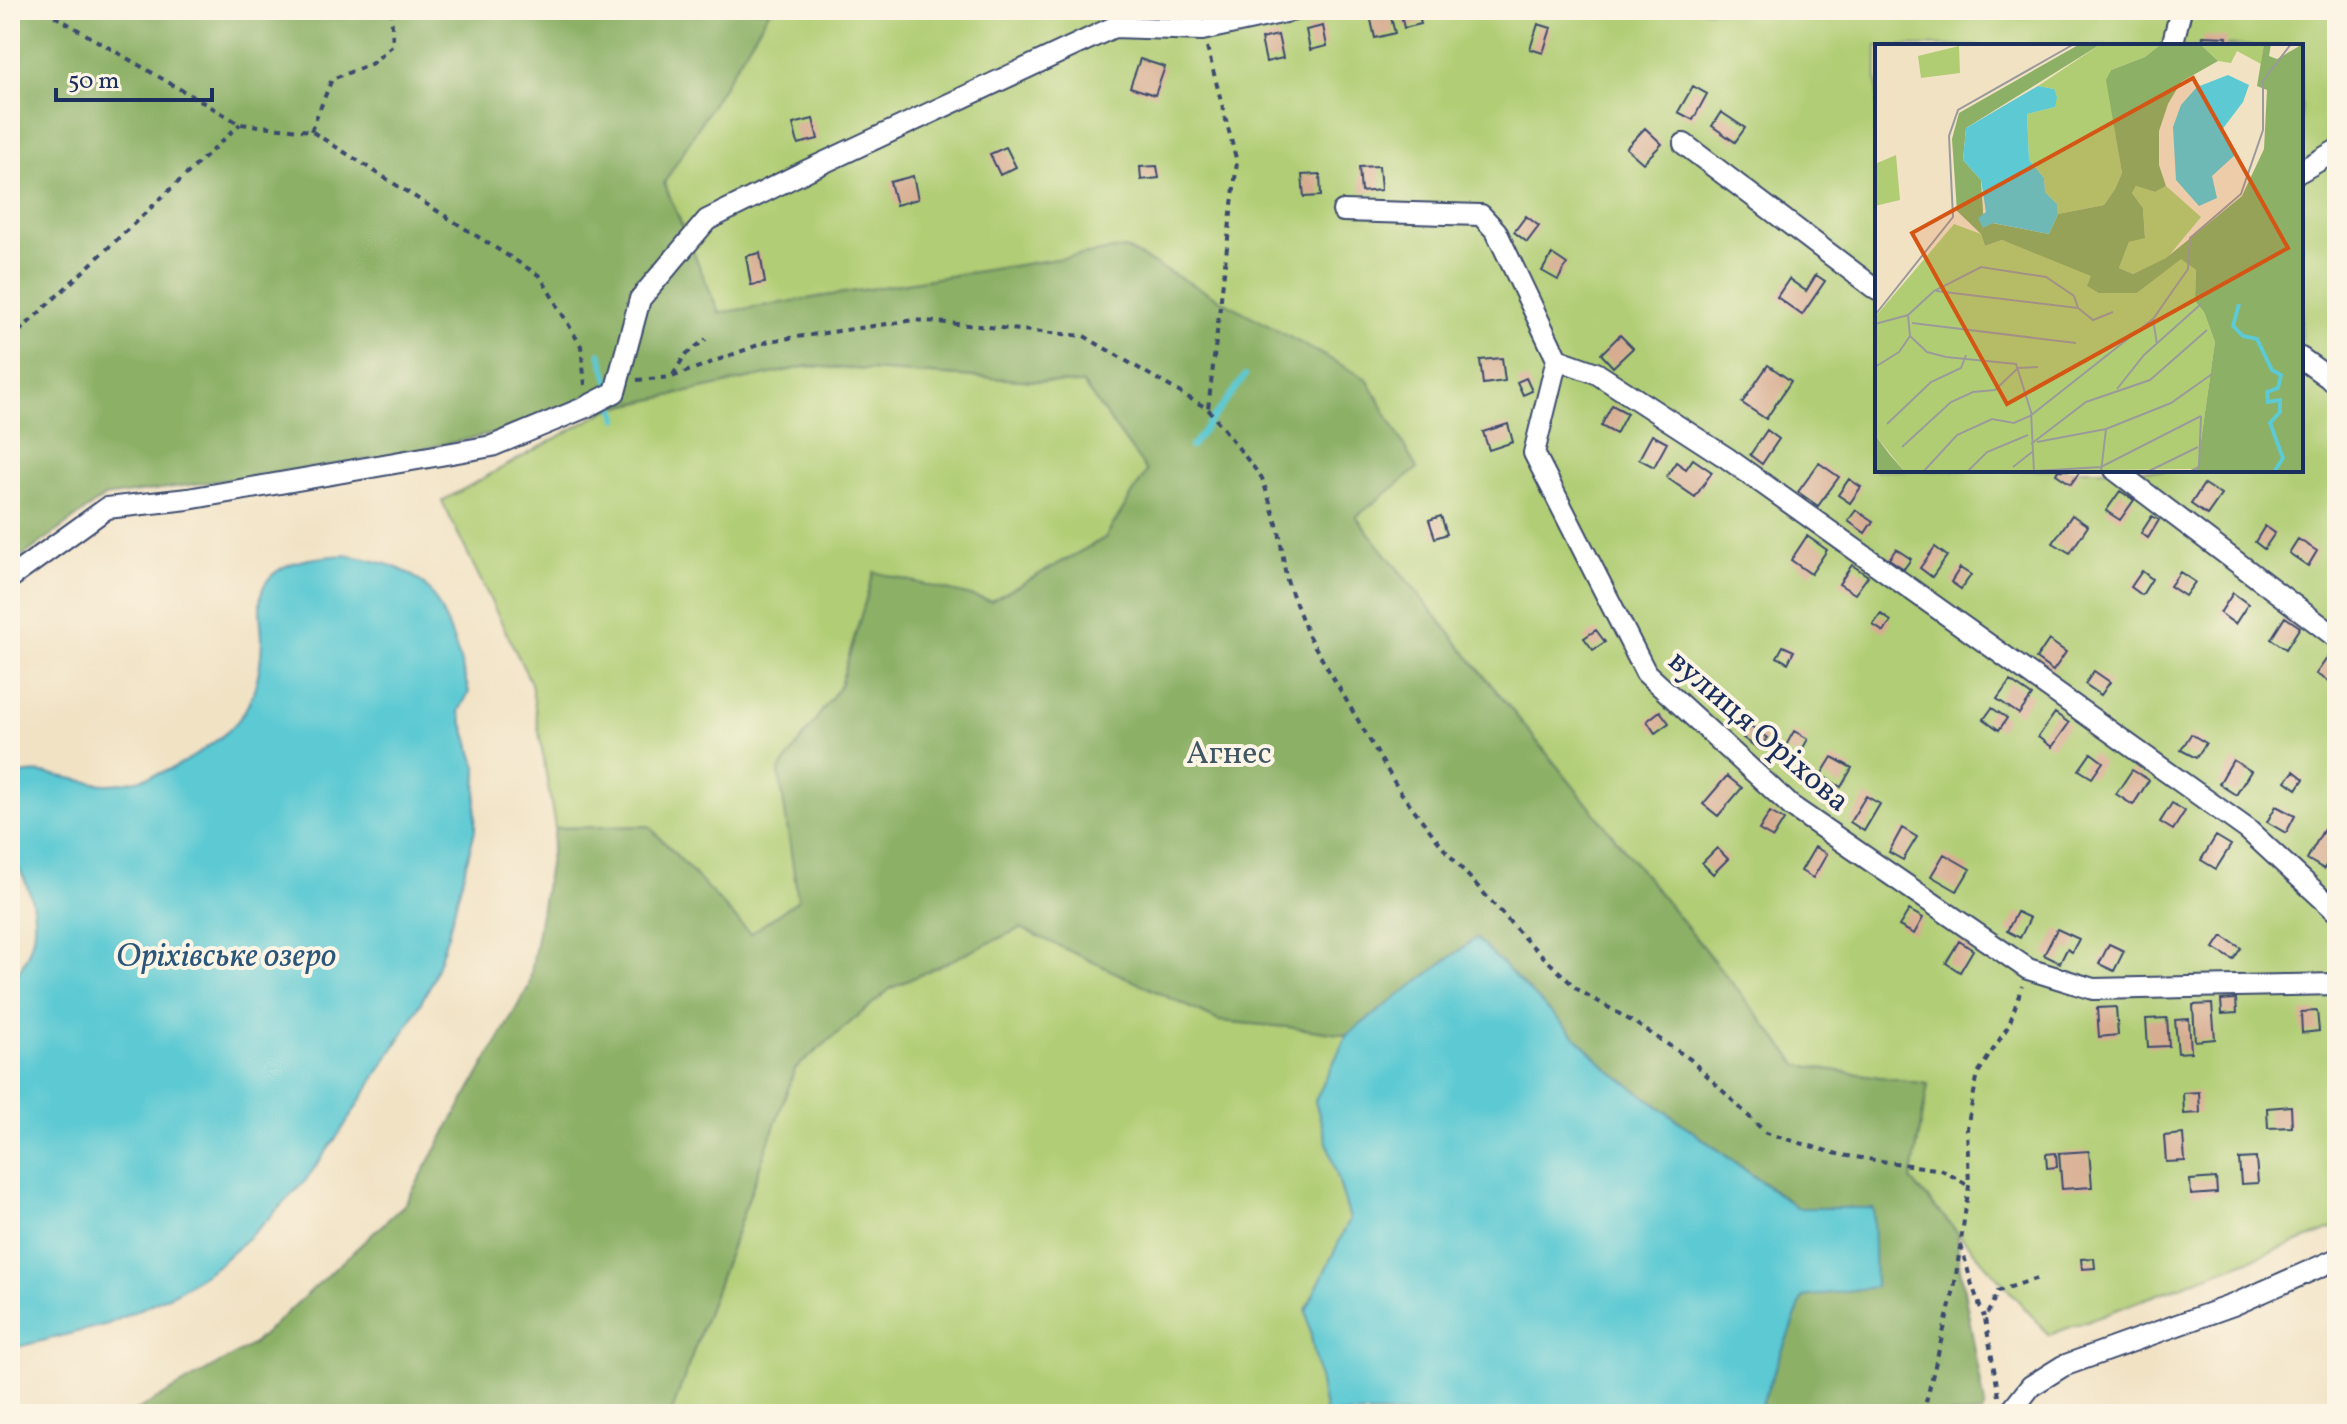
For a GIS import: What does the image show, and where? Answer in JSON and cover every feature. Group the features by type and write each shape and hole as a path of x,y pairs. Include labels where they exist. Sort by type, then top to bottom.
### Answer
{"street":[{"path":"10,578 107,508 188,499 492,446 586,407 615,392 640,299 707,220 1117,18 1202,30 1295,10"},
{"path":"2172,44 2181,10"},
{"path":"1684,144 1875,288"},
{"path":"2303,170 2337,150"},
{"path":"1343,211 1481,215 1496,231 1557,359 1596,373 1727,458 2247,829 2337,912"},
{"name":"вулиця Оріхова","path":"1557,359 1534,453 1646,673 1791,806 2028,969 2093,989 2337,984"},
{"path":"2303,359 2337,384"},
{"path":"2118,472 2337,638"},
{"path":"2004,1408 2063,1366 2233,1305 2337,1259"}],"path":[{"path":"44,10 240,124 311,131 540,276 581,346 586,407"},
{"path":"311,131 332,79 371,64 393,45 391,10"},
{"path":"1202,30 1237,162 1208,409"},
{"path":"10,340 240,124"},
{"path":"618,382 672,377 769,341 915,320 1084,336 1208,409 1262,478 1279,530 1286,578 1308,635 1399,790 1444,849 1526,940 1577,989 1690,1059 1766,1133 1841,1155 1942,1170 1969,1186"},
{"path":"672,377 685,355 706,339"},
{"path":"1923,1414 1954,1289 1969,1186 1967,1128 1978,1073 2009,1025 2028,969"},
{"path":"1960,1242 1985,1319 2004,1408"},
{"path":"1985,1319 1998,1291 2038,1278"}],"green space":[{"name":"Агнес","path":"10,10 770,10 664,183 719,313 1125,248 1367,379 1417,469 1356,517 1798,1065 1928,1084 1911,1180 1958,1233 1958,1257 1985,1406 1982,1414 1758,1414 1803,1297 1873,1209 1798,1208 1609,1070 1476,938 1347,1035 1219,1021 1021,928 891,988 795,1069 671,1414 131,1414 253,1344 405,1204 529,986 555,828 649,826 750,934 798,900 779,771 840,686 874,572 991,601 1105,538 1147,471 1083,384 808,366 381,458 104,497 10,565"},
{"path":"770,10 2337,10 2337,1227 2049,1335 1911,1181 1928,1084 1798,1065 1356,517 1125,248 719,313 664,183"},
{"path":"808,366 1083,384 1147,471 1105,538 991,601 874,573 840,686 779,771 799,900 750,934 649,826 555,828 531,683 442,501 609,409"},
{"path":"1021,928 1219,1021 1347,1035 1315,1101 1350,1219 1306,1310 1326,1414 671,1414 795,1069 891,988"}],"water":[{"name":"Оріхівське озеро","path":"346,555 396,568 422,583 438,604 451,634 469,692 459,711 477,768 475,830 433,980 341,1131 305,1181 218,1265 177,1292 108,1324 10,1349 10,984 31,946 34,920 30,893 10,849 10,780 35,773 96,783 122,783 168,770 195,755 230,729 245,710 255,688 262,640 260,602 267,581 274,573 293,563"},
{"path":"1476,938 1609,1070 1797,1208 1873,1208 1875,1287 1803,1297 1758,1414 1326,1414 1306,1310 1350,1219 1315,1101 1347,1035"}],"building":[{"path":"1389,10 1395,33 1375,38 1369,11"},
{"path":"1400,10 1418,10 1421,24 1404,28"},
{"path":"1538,24 1551,28 1543,53 1530,49"},
{"path":"1323,26 1327,46 1310,50 1306,30"},
{"path":"1278,35 1283,58 1266,62 1261,39"},
{"path":"2203,36 2227,37 2226,44 2202,44"},
{"path":"1140,59 1165,67 1155,95 1130,87"},
{"path":"1693,86 1707,94 1693,120 1678,112"},
{"path":"1721,112 1745,128 1735,142 1712,126"},
{"path":"813,119 818,139 798,144 793,124"},
{"path":"1645,128 1662,144 1643,163 1626,148"},
{"path":"1006,147 1016,167 1000,175 990,154"},
{"path":"1157,166 1159,178 1141,180 1140,167"},
{"path":"1379,166 1381,190 1361,192 1359,167"},
{"path":"1320,174 1321,196 1304,197 1302,175"},
{"path":"913,176 918,199 896,205 890,182"},
{"path":"1526,216 1539,226 1527,242 1514,232"},
{"path":"760,253 765,283 751,285 746,256"},
{"path":"1552,254 1567,264 1558,280 1542,271"},
{"path":"1816,275 1825,281 1802,315 1777,297 1789,279 1806,291"},
{"path":"1620,335 1633,348 1613,367 1601,354"},
{"path":"1502,358 1505,381 1483,384 1480,360"},
{"path":"1768,365 1791,381 1766,419 1742,403"},
{"path":"1526,378 1532,391 1523,395 1517,382"},
{"path":"1612,405 1627,413 1616,434 1601,426"},
{"path":"1508,424 1513,442 1489,450 1483,432"},
{"path":"1767,430 1779,439 1762,464 1750,455"},
{"path":"1652,435 1667,443 1654,467 1639,459"},
{"path":"1693,459 1712,472 1695,497 1666,477 1676,462 1686,469"},
{"path":"1819,463 1839,477 1818,506 1798,492"},
{"path":"2057,472 2080,472 2071,484"},
{"path":"1849,479 1861,487 1850,503 1838,495"},
{"path":"2204,484 2221,495 2207,515 2191,504"},
{"path":"2120,491 2134,500 2120,520 2106,511"},
{"path":"1856,510 1873,521 1865,533 1848,521"},
{"path":"2072,515 2088,526 2070,553 2053,543"},
{"path":"1441,516 1447,534 1435,538 1429,520"},
{"path":"2152,516 2159,520 2148,538 2141,533"},
{"path":"2265,526 2275,533 2264,549 2255,542"},
{"path":"1807,536 1827,550 1811,574 1791,560"},
{"path":"2298,539 2317,551 2308,566 2289,553"},
{"path":"1935,547 1947,556 1932,577 1920,568"},
{"path":"1896,549 1911,559 1904,569 1889,559"},
{"path":"1852,565 1868,576 1855,594 1839,584"},
{"path":"1960,568 1971,575 1961,589 1951,582"},
{"path":"2142,571 2152,579 2142,595 2131,587"},
{"path":"2180,572 2195,582 2185,596 2170,586"},
{"path":"2233,593 2248,604 2235,624 2220,613"},
{"path":"1881,614 1891,621 1884,632 1873,625"},
{"path":"2285,617 2300,627 2286,649 2271,639"},
{"path":"1596,630 1605,642 1593,650 1584,638"},
{"path":"2049,640 2066,652 2053,671 2036,659"},
{"path":"1783,646 1794,651 1788,663 1777,657"},
{"path":"2332,651 2337,654 2337,671 2330,682 2316,674"},
{"path":"2094,671 2110,682 2101,695 2085,684"},
{"path":"2010,681 2032,696 2019,714 1997,699"},
{"path":"1992,708 2007,718 1999,730 1984,719"},
{"path":"1660,711 1669,723 1655,733 1647,721"},
{"path":"2055,713 2069,723 2052,747 2038,737"},
{"path":"1751,726 1767,738 1759,749 1743,738"},
{"path":"1794,731 1808,739 1798,757 1784,749"},
{"path":"2191,734 2206,743 2196,758 2181,750"},
{"path":"2091,753 2103,762 2092,778 2079,770"},
{"path":"1832,757 1852,768 1841,787 1821,775"},
{"path":"2233,760 2251,771 2236,795 2219,784"},
{"path":"2132,770 2149,780 2133,805 2116,794"},
{"path":"2294,771 2304,779 2297,789 2286,781"},
{"path":"1727,776 1742,788 1718,816 1703,804"},
{"path":"1866,796 1880,804 1864,831 1850,822"},
{"path":"2172,803 2185,811 2173,830 2160,822"},
{"path":"2276,806 2295,816 2286,833 2267,822"},
{"path":"1770,812 1784,820 1773,838 1759,830"},
{"path":"1902,828 1917,837 1903,860 1889,852"},
{"path":"2324,829 2337,837 2337,846 2324,869 2307,859"},
{"path":"2216,836 2231,845 2216,869 2201,860"},
{"path":"1815,847 1827,854 1813,878 1801,871"},
{"path":"1717,848 1728,859 1713,874 1702,863"},
{"path":"1944,854 1970,869 1957,891 1931,876"},
{"path":"1909,910 1923,918 1914,934 1899,926"},
{"path":"2017,912 2030,918 2020,938 2007,931"},
{"path":"2057,929 2079,939 2072,952 2067,949 2060,963 2044,955"},
{"path":"2222,936 2241,948 2233,960 2214,948"},
{"path":"1959,941 1973,950 1960,972 1946,963"},
{"path":"2109,944 2124,951 2114,971 2099,964"},
{"path":"2236,999 2237,1013 2222,1014 2221,1000"},
{"path":"2212,1004 2215,1039 2195,1041 2193,1005"},
{"path":"2116,1007 2118,1035 2099,1037 2097,1008"},
{"path":"2317,1011 2319,1031 2302,1033 2301,1012"},
{"path":"2167,1018 2169,1046 2148,1047 2146,1019"},
{"path":"2189,1019 2191,1052 2178,1053 2175,1020"},
{"path":"2199,1092 2200,1113 2184,1114 2183,1093"},
{"path":"2291,1106 2292,1127 2268,1128 2267,1108"},
{"path":"2183,1134 2185,1161 2166,1162 2164,1136"},
{"path":"2089,1151 2092,1187 2062,1189 2059,1153"},
{"path":"2056,1153 2057,1167 2047,1168 2046,1154"},
{"path":"2256,1158 2258,1183 2241,1184 2239,1159"},
{"path":"2216,1178 2217,1193 2191,1195 2190,1180"},
{"path":"2094,1258 2095,1268 2082,1269 2081,1259"}],"waterway":[{"path":"600,353 609,383"},
{"path":"1191,447 1245,376"},
{"path":"613,399 617,419"}]}
